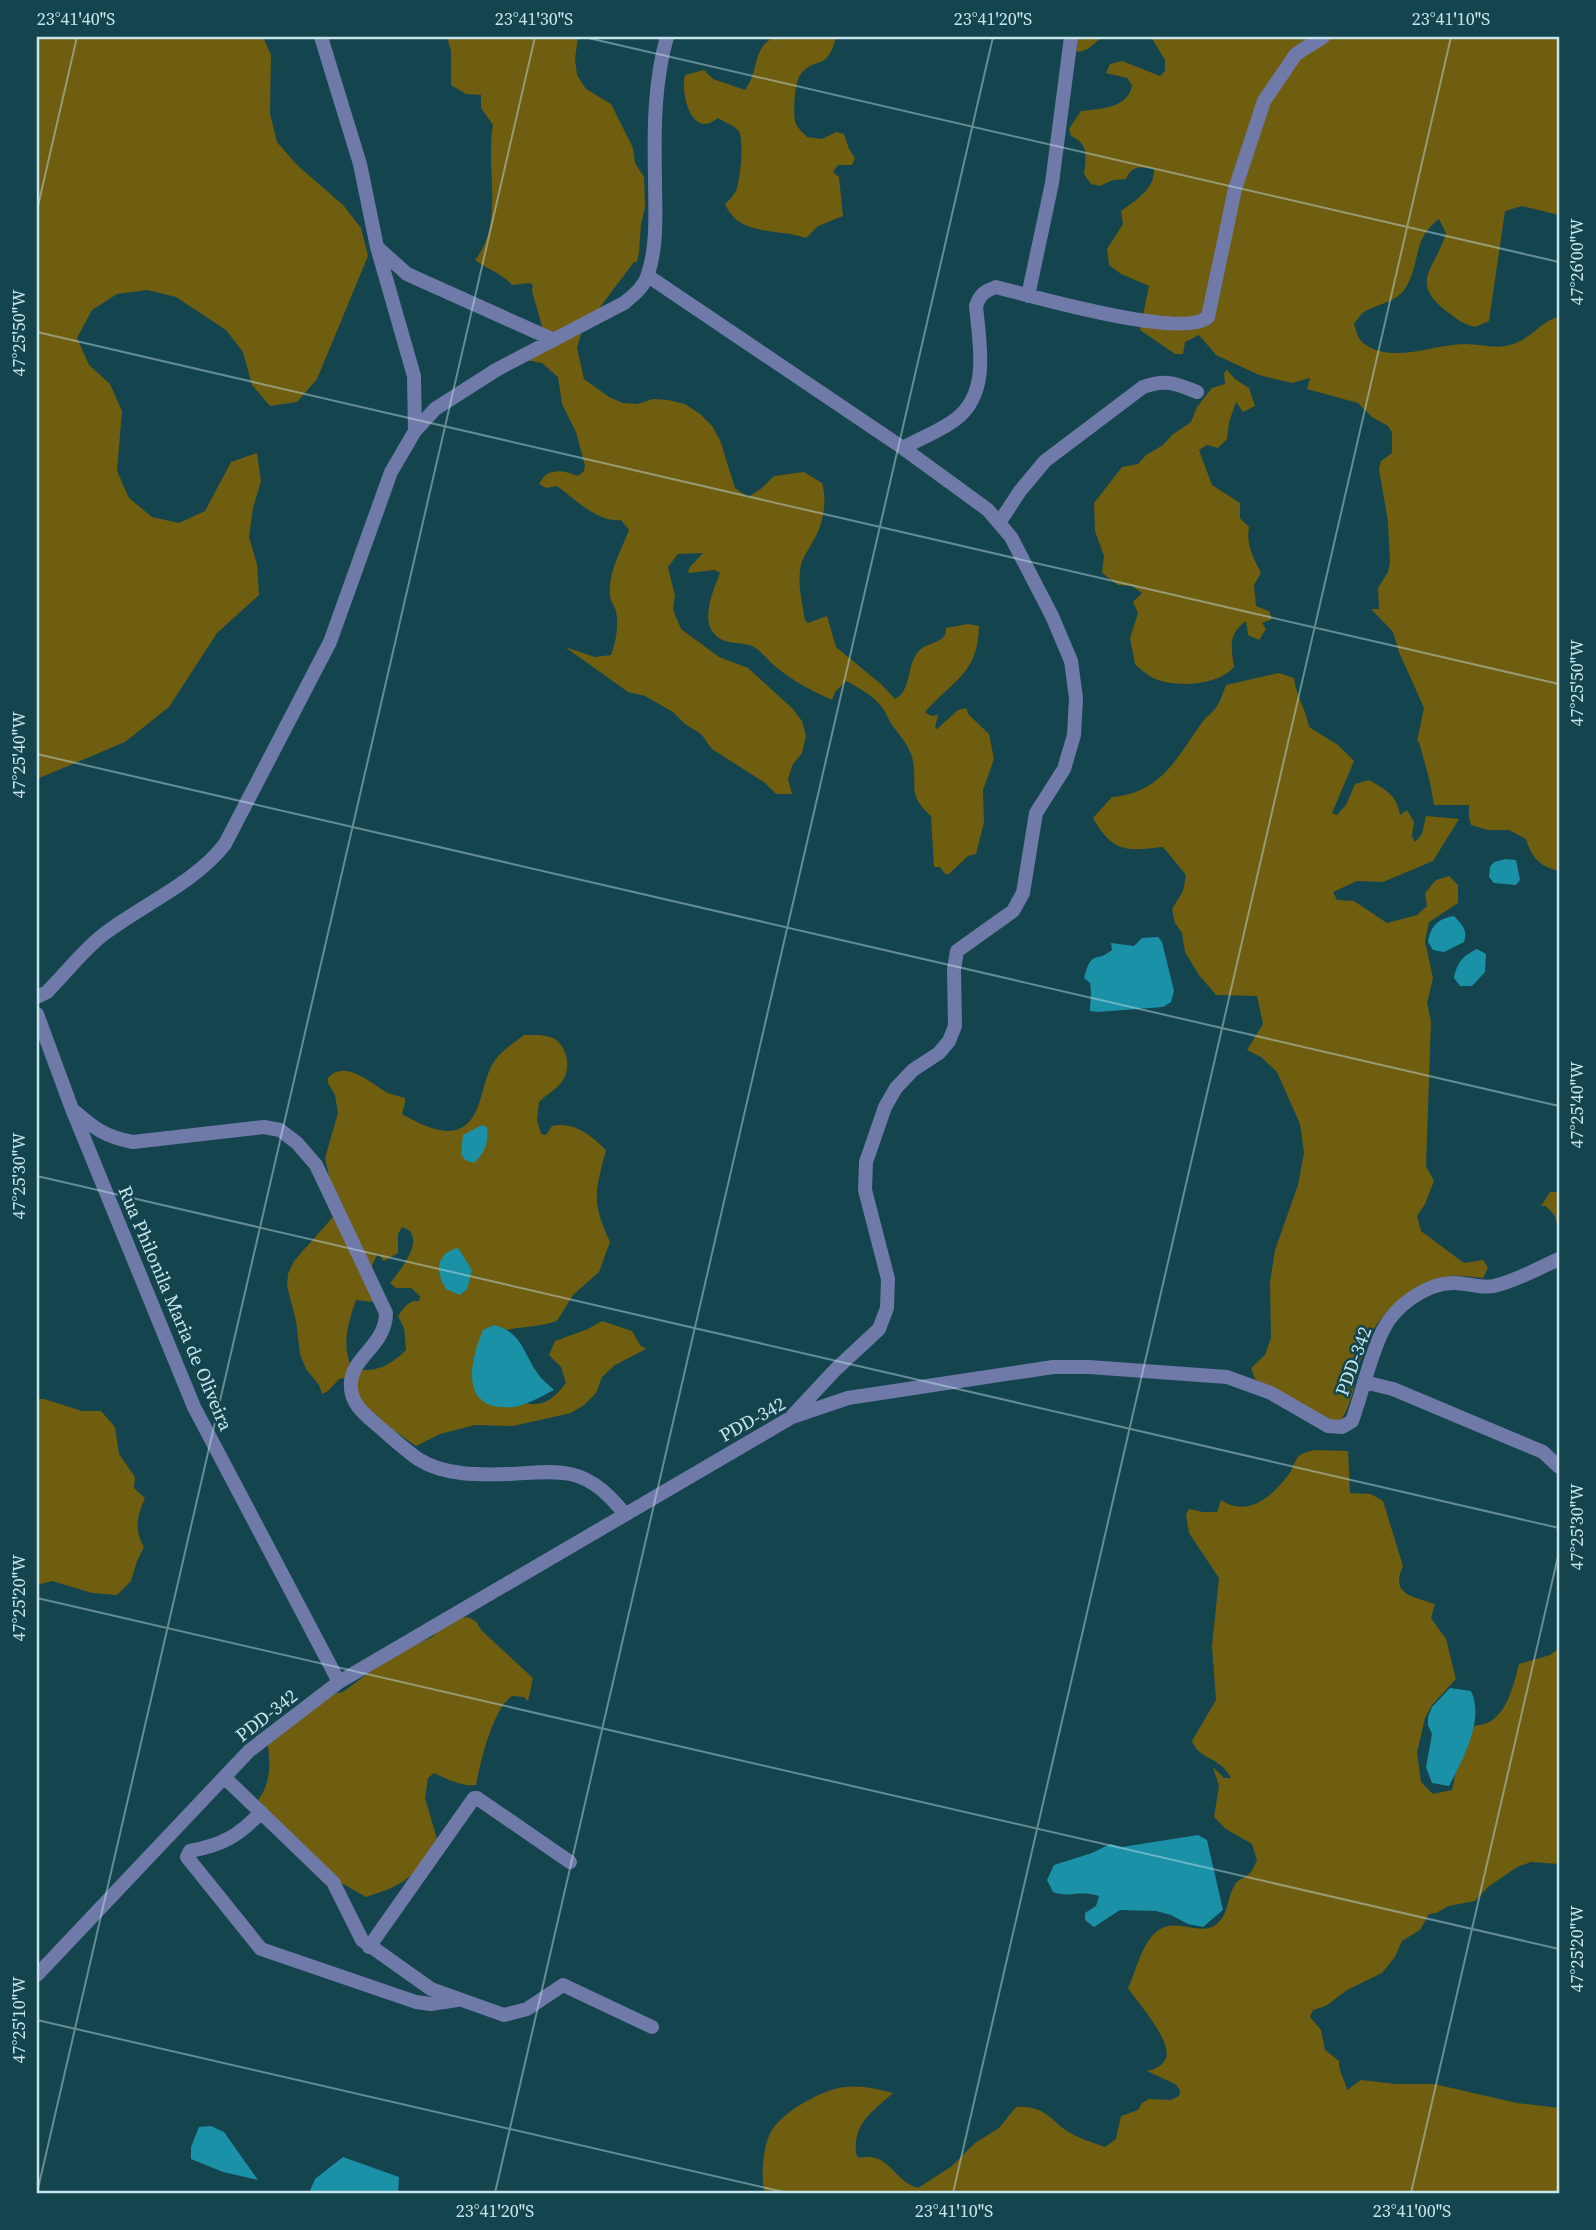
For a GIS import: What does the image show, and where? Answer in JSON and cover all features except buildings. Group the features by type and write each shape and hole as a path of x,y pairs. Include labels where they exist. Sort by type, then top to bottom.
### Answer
{"street":[{"path":"321,37 359,164 377,247 414,376 415,431"},
{"path":"37,997 47,992 103,934 138,913 206,864 225,844 330,642 391,472 415,431 435,409 496,370 625,303 639,291 648,276 654,228 655,112 667,37"},
{"path":"1028,296 1052,183 1071,37"},
{"path":"904,448 957,419 969,405 978,385 981,363 975,306 986,290 996,287 1072,308 1148,321 1195,324 1208,317 1235,189 1264,101 1296,54 1323,37"},
{"path":"377,247 407,274 554,340"},
{"path":"648,276 904,448 988,510 1011,537 1035,580 1071,661 1076,698 1074,734 1065,769 1037,813 1023,893 1013,911 957,951 954,969 955,1026 949,1041 939,1053 913,1070 896,1088 885,1107 866,1162 864,1190 888,1279 887,1308 879,1329 836,1369 792,1417"},
{"path":"999,523 1020,491 1045,461 1143,387 1159,381 1177,384 1197,392"},
{"name":"Rua Philonila Maria de Oliveira","path":"37,1014 72,1109 194,1407 339,1682"},
{"path":"72,1109 112,1139 132,1142 264,1127 280,1130 297,1143 316,1165 386,1312 383,1332 353,1372 353,1399 361,1412 418,1459 436,1468 492,1475 554,1472 572,1475 593,1483 625,1514"},
{"name":"PDD-342","path":"37,1975 249,1751 339,1682 792,1417 848,1398 1053,1367 1090,1367 1227,1377 1245,1381 1328,1426 1342,1427 1352,1421 1384,1328 1402,1306 1429,1287 1452,1282 1495,1285 1559,1259"},
{"path":"1364,1382 1393,1389 1543,1452 1559,1467"},
{"path":"224,1777 333,1882 351,1921 369,1947 431,1989 503,2015 527,2010 563,1985 652,2027"},
{"path":"369,1947 474,1798 478,1798 570,1862"},
{"path":"261,1812 246,1828 221,1844 190,1851 187,1857 261,1949 416,2002 431,2004 458,1999"}],"shaded area":[{"path":"37,37 263,37 271,55 270,114 277,142 297,165 343,205 361,228 368,256 317,379 297,402 270,406 252,385 243,352 226,330 176,297 147,290 117,294 92,310 77,338 89,365 110,384 122,411 117,471 129,498 152,517 179,523 205,511 231,462 257,453 261,481 253,508 249,537 257,564 259,595 217,633 169,707 125,742 37,779"},
{"path":"447,37 578,37 575,59 577,75 586,89 611,104 633,148 635,163 644,177 645,207 639,253 637,262 634,262 582,331 577,348 584,379 609,397 623,403 668,400 685,404 700,414 712,426 720,440 735,488 748,497 774,476 804,472 822,483 823,517 802,561 800,572 800,593 805,620 808,623 827,616 836,647 895,699 904,690 915,656 922,648 940,640 946,628 968,624 979,626 978,642 969,666 925,712 931,716 938,715 937,729 958,710 966,708 969,715 989,734 994,759 983,790 984,822 976,854 968,856 949,874 945,874 940,867 934,867 931,816 915,794 912,757 881,706 846,681 835,692 832,700 789,677 755,648 725,641 716,636 709,625 708,617 712,594 720,573 715,570 688,573 689,568 703,553 678,554 668,567 675,596 673,610 681,629 719,657 748,668 793,709 802,721 806,736 802,753 793,764 788,779 792,794 776,794 765,783 712,749 701,734 673,712 645,696 628,692 565,647 595,657 611,655 617,622 610,597 611,578 629,530 621,520 595,514 557,486 546,488 539,484 551,472 566,472 578,476 585,466 576,432 562,404 558,377 542,363 526,360 544,333 532,291 533,285 512,285 475,260 484,245 492,213 493,125 481,108 481,95 466,94 451,85 451,51"},
{"path":"774,37 836,37 825,60 805,69 798,79 795,91 795,120 798,128 807,137 822,139 836,132 844,134 855,158 852,165 838,165 833,172 839,177 843,216 818,226 806,238 749,227 731,215 725,204 738,186 740,134 736,128 718,118 707,124 700,123 690,113 685,97 685,75 704,70 713,79 745,90 762,48"},
{"path":"1066,37 1102,37 1088,49 1079,52 1074,50"},
{"path":"1151,37 1559,37 1559,215 1522,206 1505,211 1489,321 1475,327 1463,323 1435,301 1429,291 1428,274 1446,233 1439,219 1425,235 1411,278 1402,292 1364,312 1354,324 1363,343 1374,349 1399,353 1465,344 1507,346 1526,338 1547,322 1559,317 1559,871 1541,864 1526,839 1509,830 1488,830 1471,825 1469,805 1434,805 1417,741 1424,708 1393,632 1371,609 1379,609 1378,588 1388,572 1390,562 1388,522 1379,469 1381,461 1392,453 1392,432 1388,426 1372,417 1358,403 1307,389 1310,378 1292,383 1259,375 1216,355 1199,335 1185,342 1183,354 1175,354 1140,330 1149,286 1121,274 1109,265 1107,249 1123,224 1121,211 1148,188 1154,169 1137,168 1131,171 1126,179 1113,180 1100,186 1091,184 1084,174 1084,147 1071,136 1069,129 1081,111 1112,106 1120,103 1130,93 1132,85 1127,78 1106,73 1110,64 1122,61 1160,76 1165,71 1165,60"},
{"path":"1227,370 1249,388 1255,406 1243,412 1236,402 1227,439 1218,448 1207,445 1199,450 1212,485 1240,503 1240,518 1249,527 1249,545 1261,573 1254,585 1256,606 1269,611 1272,619 1262,623 1266,629 1259,640 1248,635 1246,621 1240,626 1232,641 1234,667 1227,673 1207,681 1172,683 1153,678 1135,664 1130,638 1138,613 1133,602 1142,593 1132,586 1118,585 1102,573 1104,556 1095,531 1094,503 1122,467 1138,464 1191,422 1197,407 1212,388 1225,384 1224,373"},
{"path":"1279,673 1294,678 1309,727 1338,745 1354,761 1332,813 1337,815 1346,805 1355,784 1369,780 1393,798 1400,815 1407,810 1414,822 1412,836 1415,842 1422,834 1426,816 1459,819 1433,861 1383,882 1357,881 1333,892 1337,900 1354,901 1387,923 1417,915 1427,906 1425,893 1436,880 1449,876 1458,885 1458,903 1429,922 1425,941 1433,978 1427,1003 1431,1021 1426,1166 1434,1181 1417,1216 1421,1231 1464,1263 1483,1260 1488,1268 1483,1278 1455,1276 1433,1281 1407,1294 1386,1313 1369,1336 1349,1404 1341,1420 1327,1420 1263,1384 1255,1379 1251,1368 1265,1355 1271,1338 1270,1282 1275,1250 1298,1185 1304,1153 1300,1124 1277,1072 1261,1057 1247,1050 1263,1024 1257,996 1216,995 1199,975 1185,952 1182,933 1175,923 1172,909 1183,891 1186,875 1163,847 1130,849 1114,844 1093,818 1112,797 1144,788 1166,771 1203,721 1217,707 1226,685"},
{"path":"524,1035 553,1038 562,1047 567,1059 566,1072 559,1086 539,1102 537,1120 541,1134 546,1135 552,1126 574,1127 588,1134 606,1150 597,1187 597,1206 610,1242 599,1272 573,1295 557,1321 495,1333 498,1393 535,1404 550,1399 566,1383 561,1367 549,1355 555,1341 602,1321 632,1331 640,1345 646,1349 615,1365 602,1377 596,1393 571,1413 513,1426 475,1425 440,1434 416,1446 359,1406 346,1378 339,1379 322,1394 300,1354 296,1321 287,1286 288,1274 294,1261 333,1217 331,1185 325,1158 338,1113 328,1078 342,1071 359,1075 388,1093 405,1098 402,1114 431,1128 452,1131 469,1122 476,1111 496,1059","holes":["402,1227 410,1231 413,1237 410,1254 390,1283 396,1288 411,1288 420,1296 419,1301 409,1303 398,1316 404,1328 406,1350 381,1367 367,1370 352,1368 346,1343 356,1300 374,1302 372,1265 378,1254 384,1261 398,1253 398,1234"]},
{"path":"1550,1192 1559,1192 1559,1232 1555,1216 1546,1206 1541,1206"},
{"path":"37,1399 82,1411 101,1411 115,1427 119,1454 135,1477 134,1488 145,1498 138,1522 144,1547 131,1581 117,1595 92,1593 52,1581 37,1585"},
{"path":"1315,1450 1348,1451 1350,1493 1371,1494 1383,1501 1403,1566 1399,1583 1401,1589 1411,1596 1435,1604 1431,1618 1446,1639 1456,1679 1432,1705 1425,1718 1417,1752 1421,1782 1433,1794 1452,1790 1465,1739 1473,1727 1487,1723 1501,1711 1506,1704 1519,1664 1550,1655 1559,1648 1559,1864 1531,1862 1517,1867 1488,1887 1475,1901 1449,1906 1429,1914 1420,1930 1402,1941 1395,1957 1382,1973 1347,1990 1326,2006 1313,2010 1310,2017 1321,2030 1325,2050 1339,2061 1347,2090 1361,2080 1434,2084 1517,2103 1559,2108 1559,2193 765,2193 763,2161 772,2130 785,2116 815,2096 836,2089 863,2087 893,2093 871,2112 861,2126 856,2154 859,2158 869,2157 884,2162 902,2179 918,2188 952,2166 975,2143 999,2128 1016,2107 1043,2112 1067,2131 1105,2147 1116,2139 1121,2116 1138,2110 1142,2103 1149,2099 1171,2100 1179,2096 1180,2090 1175,2084 1147,2071 1165,2060 1165,2044 1128,1988 1142,1953 1153,1935 1168,1926 1200,1929 1214,1926 1223,1917 1236,1883 1250,1873 1257,1860 1252,1844 1226,1829 1214,1817 1219,1786 1213,1767 1224,1778 1231,1778 1222,1766 1200,1752 1192,1741 1216,1700 1212,1646 1219,1578 1189,1533 1186,1514 1189,1509 1217,1512 1221,1500 1241,1507 1260,1501 1285,1480 1299,1456"},
{"path":"454,1617 474,1620 481,1630 533,1678 528,1701 524,1697 512,1696 505,1702 488,1737 476,1785 460,1784 434,1773 428,1778 425,1798 437,1839 423,1862 409,1877 392,1888 366,1897 329,1876 289,1846 258,1800 269,1772 267,1741 314,1697 343,1692 378,1663 432,1637"}],"water":[{"path":"1516,860 1520,880 1516,885 1494,883 1489,877 1490,867 1494,862"},
{"path":"1454,916 1465,930 1464,942 1444,952 1433,950 1428,942 1433,928 1439,921"},
{"path":"1158,937 1162,942 1174,991 1171,1002 1163,1007 1090,1011 1090,983 1084,978 1089,963 1112,950 1111,943 1134,946 1142,938"},
{"path":"1477,949 1486,954 1485,972 1472,986 1460,986 1454,978 1457,968 1464,957"},
{"path":"482,1125 487,1127 487,1142 483,1151 474,1163 465,1160 461,1154 463,1135"},
{"path":"458,1248 472,1270 467,1289 460,1295 446,1289 439,1270 445,1254"},
{"path":"494,1325 516,1338 538,1374 554,1390 514,1407 484,1402 476,1394 472,1370 474,1357 483,1330"},
{"path":"1450,1688 1471,1691 1475,1714 1470,1740 1449,1786 1432,1783 1426,1767 1432,1734 1428,1717 1432,1707"},
{"path":"1198,1835 1207,1840 1223,1910 1203,1927 1156,1911 1120,1910 1094,1927 1085,1920 1085,1913 1096,1906 1099,1896 1053,1892 1047,1880 1054,1865 1092,1853 1110,1844 1122,1847"},
{"path":"211,2126 224,2132 258,2180 223,2172 191,2159 191,2147 199,2127"},
{"path":"343,2157 399,2177 398,2193 309,2193 315,2179"}]}
